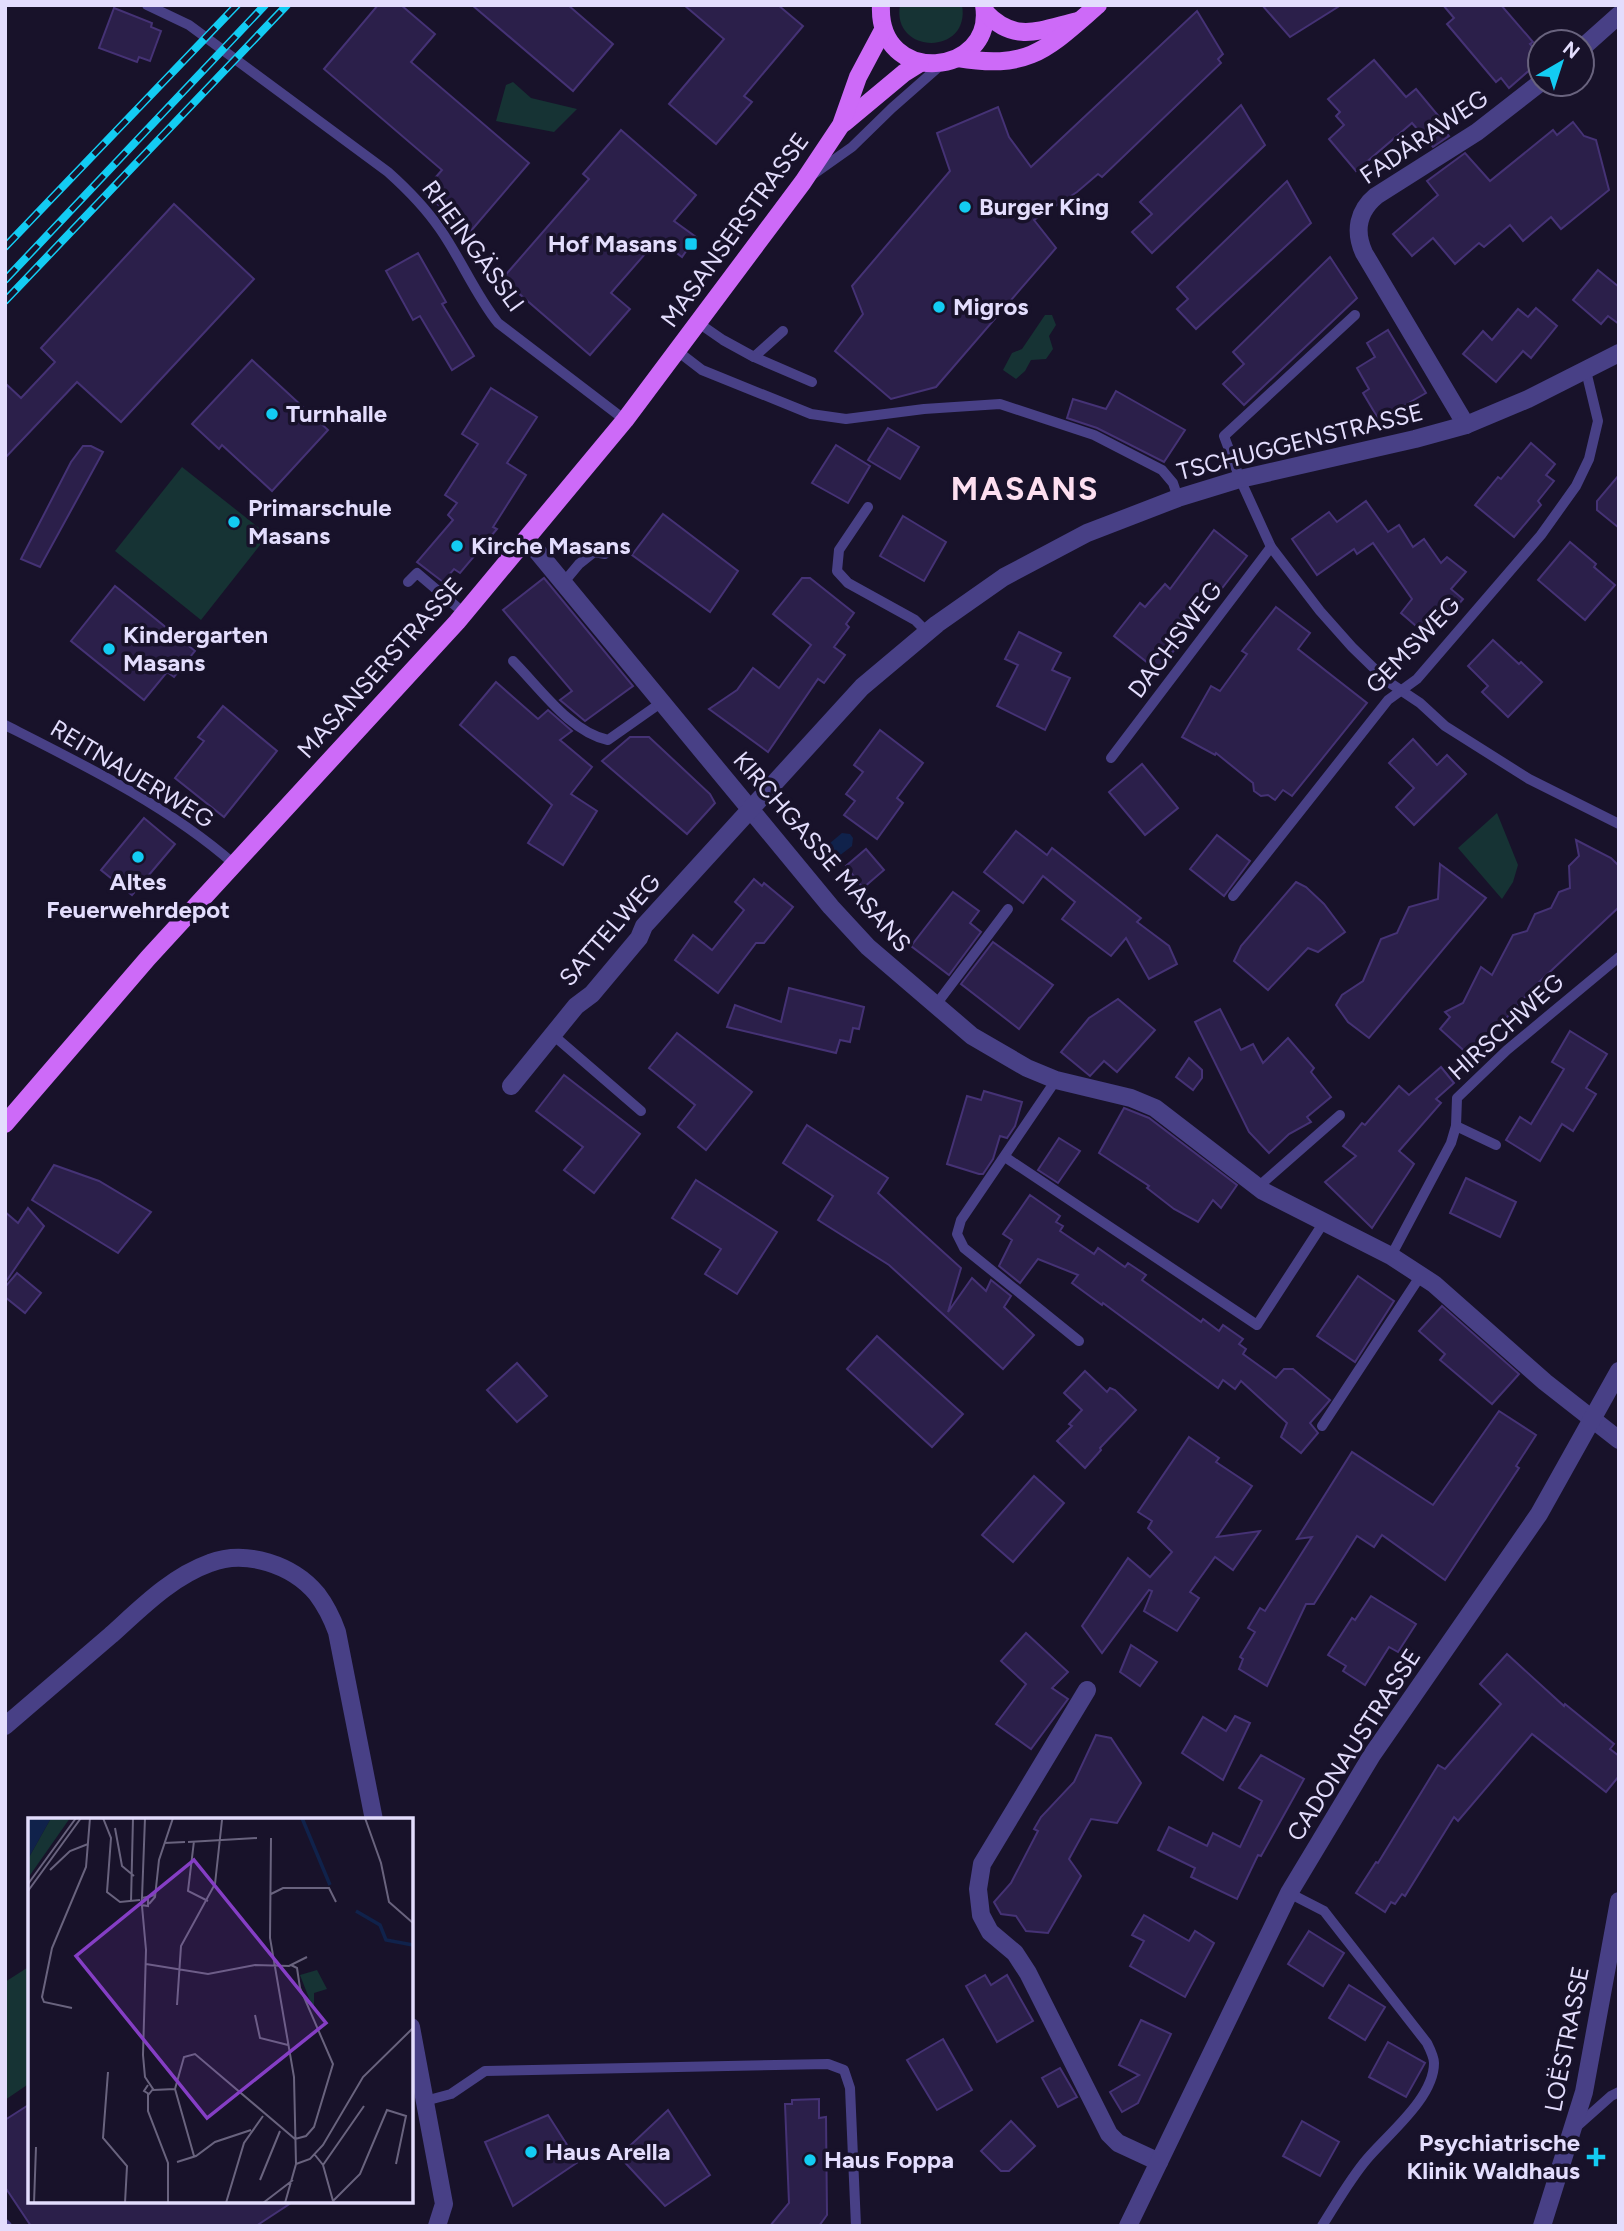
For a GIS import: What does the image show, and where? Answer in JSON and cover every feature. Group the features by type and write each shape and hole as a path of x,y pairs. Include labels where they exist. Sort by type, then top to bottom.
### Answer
{"main road":[{"path":"881,5 883,30 897,51 919,63 1023,59 1043,51 1057,41 1098,5"},
{"path":"985,8 997,25 1016,32 1033,32 1078,21"},
{"path":"951,61 970,49 978,38 983,26 985,8"},
{"name":"MASANSERSTRASSE","path":"5,1124 148,958 464,613 625,420 803,182 841,125 859,77 883,30"},
{"name":"MASANSERSTRASSE","path":"841,125 904,72 919,63"}],"street":[{"path":"1596,36 1619,15"},
{"name":"FADÄRAWEG","path":"1466,425 1364,253 1359,242 1359,224 1366,207 1377,196 1477,132 1526,94"},
{"name":"TSCHUGGENSTRASSE","path":"750,810 862,687 927,632 1004,577 1075,540 1178,498 1240,479 1466,425 1528,399 1619,353"},
{"name":"KIRCHGASSE MASANS","path":"527,539 750,810 868,947 935,1006 1001,1055 1056,1080 1130,1098 1155,1108 1258,1188 1391,1256 1421,1275 1619,1440"},
{"name":"SATTELWEG","path":"511,1086 576,1006 592,994 639,938 644,926 750,810"},
{"name":"CADONAUSTRASSE","path":"1128,2226 1289,1893 1372,1755 1539,1514 1619,1371"},
{"path":"5,1726 173,1582 213,1562 233,1557 256,1559 297,1577 316,1593 330,1613 337,1632 374,1818"},
{"path":"1087,1689 982,1864 979,1902 981,1915 990,1932 1015,1953 1028,1973 1109,2134 1118,2143 1158,2162"},
{"name":"LOËSTRASSE","path":"1542,2226 1584,2092 1619,1901"},
{"path":"413,2038 444,2204 437,2226"}],"lane":[{"name":"RHEINGÄSSLI","path":"147,5 189,26 388,172 417,199 441,230 483,305 498,323 625,420"},
{"path":"803,182 852,147 892,108 951,61"},
{"path":"1355,315 1224,436 1271,547 1343,637 1387,681 1401,689 1445,726 1529,779 1619,824"},
{"path":"697,322 754,357 812,382"},
{"path":"754,357 783,331"},
{"path":"676,350 702,370 811,414 846,419 924,409 1000,404 1094,435 1162,470 1173,483 1178,498"},
{"name":"GEMSWEG","path":"1233,896 1388,699 1417,679 1541,535 1576,486 1589,459 1598,421 1586,371"},
{"path":"868,508 839,550 837,571 848,583 915,620 927,632"},
{"name":"DACHSWEG","path":"1111,758 1271,547"},
{"path":"564,582 579,564 594,552 605,554"},
{"path":"408,582 417,573 464,613"},
{"path":"513,661 570,720 596,737 608,740 662,702"},
{"name":"REITNAUERWEG","path":"5,725 93,769 217,849 234,864"},
{"path":"935,1006 1008,909"},
{"name":"HIRSCHWEG","path":"1391,1256 1451,1143 1456,1126 1457,1098 1507,1050 1619,957"},
{"path":"553,1035 642,1111"},
{"path":"1056,1080 957,1227 959,1242 964,1248 1079,1341"},
{"path":"1258,1188 1340,1115"},
{"path":"1456,1126 1496,1145"},
{"path":"1005,1157 1257,1325 1324,1222"},
{"path":"1321,1426 1421,1275"},
{"path":"1289,1893 1324,1911 1427,2043 1434,2062 1431,2078 1422,2096 1366,2160 1322,2226"},
{"path":"425,2101 451,2094 485,2071 828,2064 844,2070 850,2088 856,2226"},
{"path":"1573,2130 1619,2092"}],"green space":[{"path":"900,5 962,5 962,22 955,34 944,41 931,43 918,40 907,33 900,21"},
{"path":"513,82 531,98 577,109 554,132 496,121 506,85"},
{"path":"1045,315 1052,315 1056,325 1049,336 1053,349 1046,359 1031,360 1025,371 1016,379 1003,370 1012,353 1022,349"},
{"path":"182,467 268,535 201,620 115,551"},
{"path":"1497,813 1518,865 1513,882 1502,899 1458,848"},
{"path":"28,1967 28,2084 5,2100 5,1982"}],"water":[{"path":"842,833 850,834 853,838 852,846 826,866 817,854"}],"building":[{"path":"378,5 401,5 435,34 411,62 529,163 470,232 423,192 442,170 324,69"},
{"path":"472,5 568,5 613,44 573,91"},
{"path":"684,5 778,5 803,26 744,96 752,102 716,144 669,104 724,39"},
{"path":"1262,5 1341,5 1290,37"},
{"path":"1443,5 1501,5 1526,34 1526,73 1509,88 1501,78 1496,82 1447,24 1454,18"},
{"path":"114,8 152,23 151,27 161,31 150,61 139,57 137,62 99,48"},
{"path":"1197,11 1223,54 1218,59 1221,63 1102,177 1098,174 1077,192 1034,220 1056,248 936,387 891,399 835,351 863,314 852,286 950,171 937,133 998,107 1009,137 1031,167"},
{"path":"1374,60 1406,97 1416,89 1446,125 1442,128 1449,136 1433,147 1412,123 1356,171 1329,139 1344,125 1336,116 1340,112 1328,99"},
{"path":"1241,105 1265,145 1152,253 1132,232 1152,214 1140,202"},
{"path":"1573,122 1584,136 1596,140 1609,190 1561,229 1551,217 1523,241 1510,225 1484,247 1479,243 1455,264 1433,238 1412,256 1393,234 1438,195 1427,181 1465,153 1490,181 1553,130 1557,135"},
{"path":"621,130 696,195 674,221 696,237 682,257 658,239 611,293 630,309 590,355 502,279 589,179 583,174"},
{"path":"1287,181 1311,223 1196,329 1177,309 1188,299 1177,287"},
{"path":"174,204 254,279 121,422 77,382 5,458 5,383 21,398 55,362 41,348"},
{"path":"418,253 446,302 442,304 474,356 452,370 420,316 413,320 386,271"},
{"path":"1330,257 1357,298 1244,405 1223,384 1244,364 1233,352"},
{"path":"1598,270 1619,287 1619,324 1608,316 1601,324 1573,300"},
{"path":"1536,308 1557,326 1531,358 1523,351 1496,382 1463,354 1483,331 1492,340 1518,309 1528,317"},
{"path":"1388,330 1426,393 1379,420 1363,393 1369,389 1357,368 1375,357 1367,343"},
{"name":"Turnhalle","path":"252,360 328,430 272,491 222,445 219,449 192,424"},
{"path":"491,388 537,417 507,463 526,475 493,527 497,529 460,573 454,569 443,582 417,562 453,520 448,515 457,503 445,495 478,444 462,434"},
{"path":"1116,391 1185,430 1164,462 1097,428 1067,418 1073,399 1106,409"},
{"path":"888,428 919,447 900,479 868,460"},
{"path":"1531,443 1555,464 1546,475 1554,481 1538,501 1541,505 1514,537 1475,505"},
{"path":"836,445 870,466 848,503 812,483"},
{"path":"83,446 91,446 103,452 40,567 21,559 71,462"},
{"path":"1619,475 1619,528 1597,510 1597,501"},
{"path":"1366,501 1388,532 1399,525 1413,547 1424,539 1441,563 1447,557 1466,572 1451,589 1463,599 1430,638 1401,613 1412,599 1373,543 1357,554 1354,549 1317,575 1292,539 1329,512 1337,522"},
{"path":"663,514 738,571 710,612 632,555"},
{"path":"903,516 946,542 924,581 880,556"},
{"path":"1214,530 1247,556 1158,671 1114,636 1140,603 1145,607 1165,584 1170,589"},
{"path":"1570,542 1615,585 1585,620 1538,580"},
{"path":"544,578 633,686 585,721 560,700 572,691 503,610"},
{"path":"802,578 810,578 854,613 846,624 849,627 834,647 845,655 824,683 818,679 768,752 709,709 737,690 753,668 779,688 811,645 773,614"},
{"path":"115,586 195,651 174,677 167,672 144,700 71,641"},
{"path":"1276,607 1310,633 1298,649 1367,703 1292,796 1283,790 1275,800 1254,791 1253,783 1216,753 1215,755 1182,737 1211,686 1220,691 1247,654 1242,651"},
{"path":"1019,632 1061,653 1052,670 1070,678 1045,730 997,706 1018,665 1005,659"},
{"path":"1493,640 1542,682 1508,717 1482,692 1488,686 1468,666"},
{"path":"496,682 538,719 548,710 572,731 560,740 592,767 571,794 597,811 563,865 528,843 552,805 460,725"},
{"path":"223,706 277,751 224,817 175,778 204,741 198,737"},
{"path":"880,730 923,763 897,798 903,803 877,839 844,815 855,801 846,794 863,772 854,765"},
{"path":"630,737 649,737 710,794 715,803 687,834 602,761"},
{"path":"1413,739 1437,765 1447,755 1466,774 1414,825 1396,807 1414,788 1389,763"},
{"path":"1142,764 1178,808 1145,835 1109,792"},
{"name":"Altes Feuerwehrdepot","path":"144,818 175,844 132,895 101,870"},
{"path":"1016,831 1047,855 1052,848 1141,918 1137,922 1169,946 1177,964 1149,979 1126,938 1111,956 1062,919 1075,902 1043,876 1023,903 984,872"},
{"path":"1217,835 1250,861 1224,896 1190,869"},
{"path":"1576,840 1611,858 1619,866 1619,907 1537,984 1471,1057 1440,1029 1450,1017 1445,1012 1463,1003 1481,967 1492,975 1513,935 1527,931 1535,914 1551,908 1559,892 1570,888 1569,866 1579,856"},
{"path":"866,849 884,870 863,888 846,866"},
{"path":"1440,864 1486,898 1369,1038 1348,1022 1336,1005 1342,995 1363,981 1381,939 1397,933 1409,907 1438,899"},
{"path":"754,879 762,886 764,883 793,907 764,943 756,943 718,993 675,960 693,935 712,950 744,910 735,902"},
{"path":"1296,882 1306,887 1324,904 1345,932 1318,952 1308,948 1268,990 1234,961 1241,946"},
{"path":"953,892 979,911 970,923 981,932 949,975 911,946"},
{"path":"993,942 1053,985 1019,1029 961,984"},
{"path":"789,988 864,1007 859,1029 853,1028 850,1042 840,1040 836,1053 727,1027 735,1005 781,1022"},
{"path":"1118,999 1155,1030 1117,1072 1104,1061 1090,1076 1061,1052 1089,1018"},
{"path":"1220,1009 1241,1050 1253,1044 1263,1063 1288,1038 1314,1068 1311,1072 1331,1097 1307,1117 1311,1122 1289,1134 1269,1153 1249,1132 1195,1022"},
{"path":"1570,1031 1607,1054 1586,1088 1596,1094 1573,1131 1562,1124 1540,1161 1506,1140 1520,1117 1531,1124 1564,1069 1552,1062"},
{"path":"677,1033 752,1092 706,1150 678,1127 695,1105 649,1068"},
{"path":"1189,1058 1202,1070 1202,1078 1193,1090 1176,1077"},
{"path":"1441,1067 1454,1083 1436,1099 1441,1103 1399,1151 1414,1164 1372,1228 1325,1182 1356,1156 1343,1146 1399,1086 1409,1095"},
{"path":"564,1075 640,1134 594,1193 564,1170 583,1147 536,1111"},
{"path":"984,1091 1022,1102 1015,1126 1007,1138 1000,1136 993,1159 983,1174 979,1174 947,1164 967,1096 981,1100"},
{"path":"1124,1108 1149,1118 1237,1185 1221,1208 1213,1200 1198,1222 1174,1209 1147,1188 1149,1186 1099,1153"},
{"path":"807,1125 888,1178 878,1193 961,1268 948,1312 972,1278 986,1291 991,1280 1011,1296 1004,1307 1034,1335 1003,1369 889,1265 818,1220 833,1196 783,1163"},
{"path":"1059,1138 1080,1151 1058,1183 1038,1170"},
{"path":"54,1165 99,1181 151,1212 118,1253 32,1200"},
{"path":"1466,1178 1516,1202 1500,1237 1450,1213"},
{"path":"696,1180 777,1232 737,1294 705,1274 721,1249 672,1218"},
{"path":"1030,1195 1060,1216 1056,1222 1063,1226 1060,1231 1094,1254 1098,1248 1125,1267 1128,1263 1146,1275 1142,1280 1201,1322 1203,1319 1219,1331 1223,1325 1243,1339 1239,1344 1246,1349 1243,1354 1276,1378 1284,1369 1293,1369 1330,1400 1310,1423 1318,1433 1301,1453 1281,1437 1287,1423 1241,1381 1235,1389 1223,1380 1218,1388 1072,1283 1078,1275 1038,1259 1020,1283 999,1266 1012,1240 1003,1234"},
{"path":"28,1208 44,1226 5,1283 5,1212 18,1223"},
{"path":"17,1273 41,1293 25,1313 5,1297 5,1287"},
{"path":"1358,1276 1394,1301 1355,1362 1317,1336"},
{"path":"1442,1306 1519,1374 1492,1404 1440,1360 1445,1354 1419,1331"},
{"path":"877,1336 963,1414 932,1447 847,1369"},
{"path":"517,1363 547,1396 517,1422 487,1390"},
{"path":"1085,1371 1107,1392 1110,1388 1115,1390 1136,1410 1085,1468 1057,1441 1072,1426 1069,1424 1082,1410 1064,1393"},
{"path":"1499,1411 1536,1435 1516,1466 1519,1468 1445,1580 1382,1535 1374,1547 1357,1536 1314,1604 1306,1604 1267,1686 1239,1669 1243,1659 1240,1657 1255,1632 1248,1628 1260,1608 1265,1611 1312,1537 1297,1539 1352,1452 1433,1505"},
{"path":"1189,1437 1219,1458 1216,1462 1252,1486 1217,1537 1260,1531 1233,1570 1215,1557 1190,1592 1199,1598 1177,1631 1144,1611 1152,1591 1149,1590 1102,1653 1082,1626 1128,1558 1150,1577 1172,1552 1148,1528 1152,1521 1138,1512"},
{"path":"1034,1476 1064,1503 1013,1562 982,1535"},
{"path":"1371,1596 1416,1624 1398,1652 1389,1647 1365,1685 1343,1671 1346,1666 1328,1655 1352,1618 1355,1620"},
{"path":"1026,1633 1068,1672 1052,1688 1068,1699 1031,1749 996,1724 1026,1684 1001,1661"},
{"path":"1131,1645 1157,1662 1140,1686 1120,1672"},
{"path":"1507,1654 1564,1706 1565,1704 1614,1744 1610,1749 1619,1756 1619,1776 1606,1792 1532,1734 1458,1821 1454,1817 1405,1896 1402,1894 1395,1904 1391,1902 1385,1912 1356,1893 1376,1862 1378,1863 1438,1765 1445,1769 1501,1704 1480,1684"},
{"path":"1235,1716 1250,1723 1223,1780 1182,1753 1203,1717 1226,1731"},
{"path":"1096,1735 1111,1738 1141,1783 1117,1823 1091,1819 1069,1859 1081,1876 1048,1933 1026,1931 1016,1916 1001,1914 994,1902 1011,1883 1038,1831 1034,1829 1041,1817 1074,1782"},
{"path":"1261,1755 1304,1779 1261,1856 1258,1855 1237,1899 1191,1877 1195,1868 1158,1850 1169,1827 1207,1846 1213,1833 1240,1847 1262,1801 1239,1788"},
{"path":"1144,1915 1189,1941 1195,1931 1214,1943 1185,1997 1130,1966 1144,1941 1132,1935"},
{"path":"1309,1931 1344,1953 1323,1986 1288,1964"},
{"path":"985,1975 991,1985 1007,1975 1033,2021 997,2042 966,1986"},
{"path":"1349,1985 1385,2007 1365,2040 1329,2018"},
{"path":"1141,2020 1171,2034 1138,2103 1122,2112 1110,2092 1139,2075 1119,2065"},
{"path":"943,2039 972,2090 937,2110 907,2060"},
{"path":"1388,2042 1425,2063 1406,2097 1369,2077"},
{"path":"1060,2068 1077,2097 1058,2107 1042,2078"},
{"name":"Haus Foppa","path":"819,2099 819,2118 826,2117 827,2215 819,2226 770,2226 789,2203 785,2104 792,2104 792,2100"},
{"path":"28,2105 28,2203 291,2203 256,2226 31,2226 5,2187 5,2120"},
{"path":"668,2110 710,2175 665,2206 619,2156"},
{"name":"Haus Arella","path":"548,2115 578,2162 513,2206 485,2142"},
{"path":"1011,2121 1035,2146 1009,2171 1001,2171 981,2151"},
{"path":"1302,2121 1339,2142 1320,2176 1283,2156"}],"railway":[{"path":"5,247 237,5"},
{"path":"5,280 265,5"},
{"path":"5,301 287,5"}],"place":[{"name":"Burger King","path":"965,207"},
{"name":"Hof Masans","path":"691,244"},
{"name":"Migros","path":"939,307"},
{"name":"Turnhalle","path":"272,414"},
{"name":"Primarschule Masans","path":"234,522"},
{"name":"Kirche Masans","path":"457,546"},
{"name":"Kindergarten Masans","path":"109,649"},
{"name":"Altes Feuerwehrdepot","path":"138,857"},
{"name":"Haus Arella","path":"531,2152"},
{"name":"Psychiatrische Klinik Waldhaus","path":"1596,2157"},
{"name":"Haus Foppa","path":"810,2160"}],"district":[{"name":"MASANS","path":"1025,489"}]}
